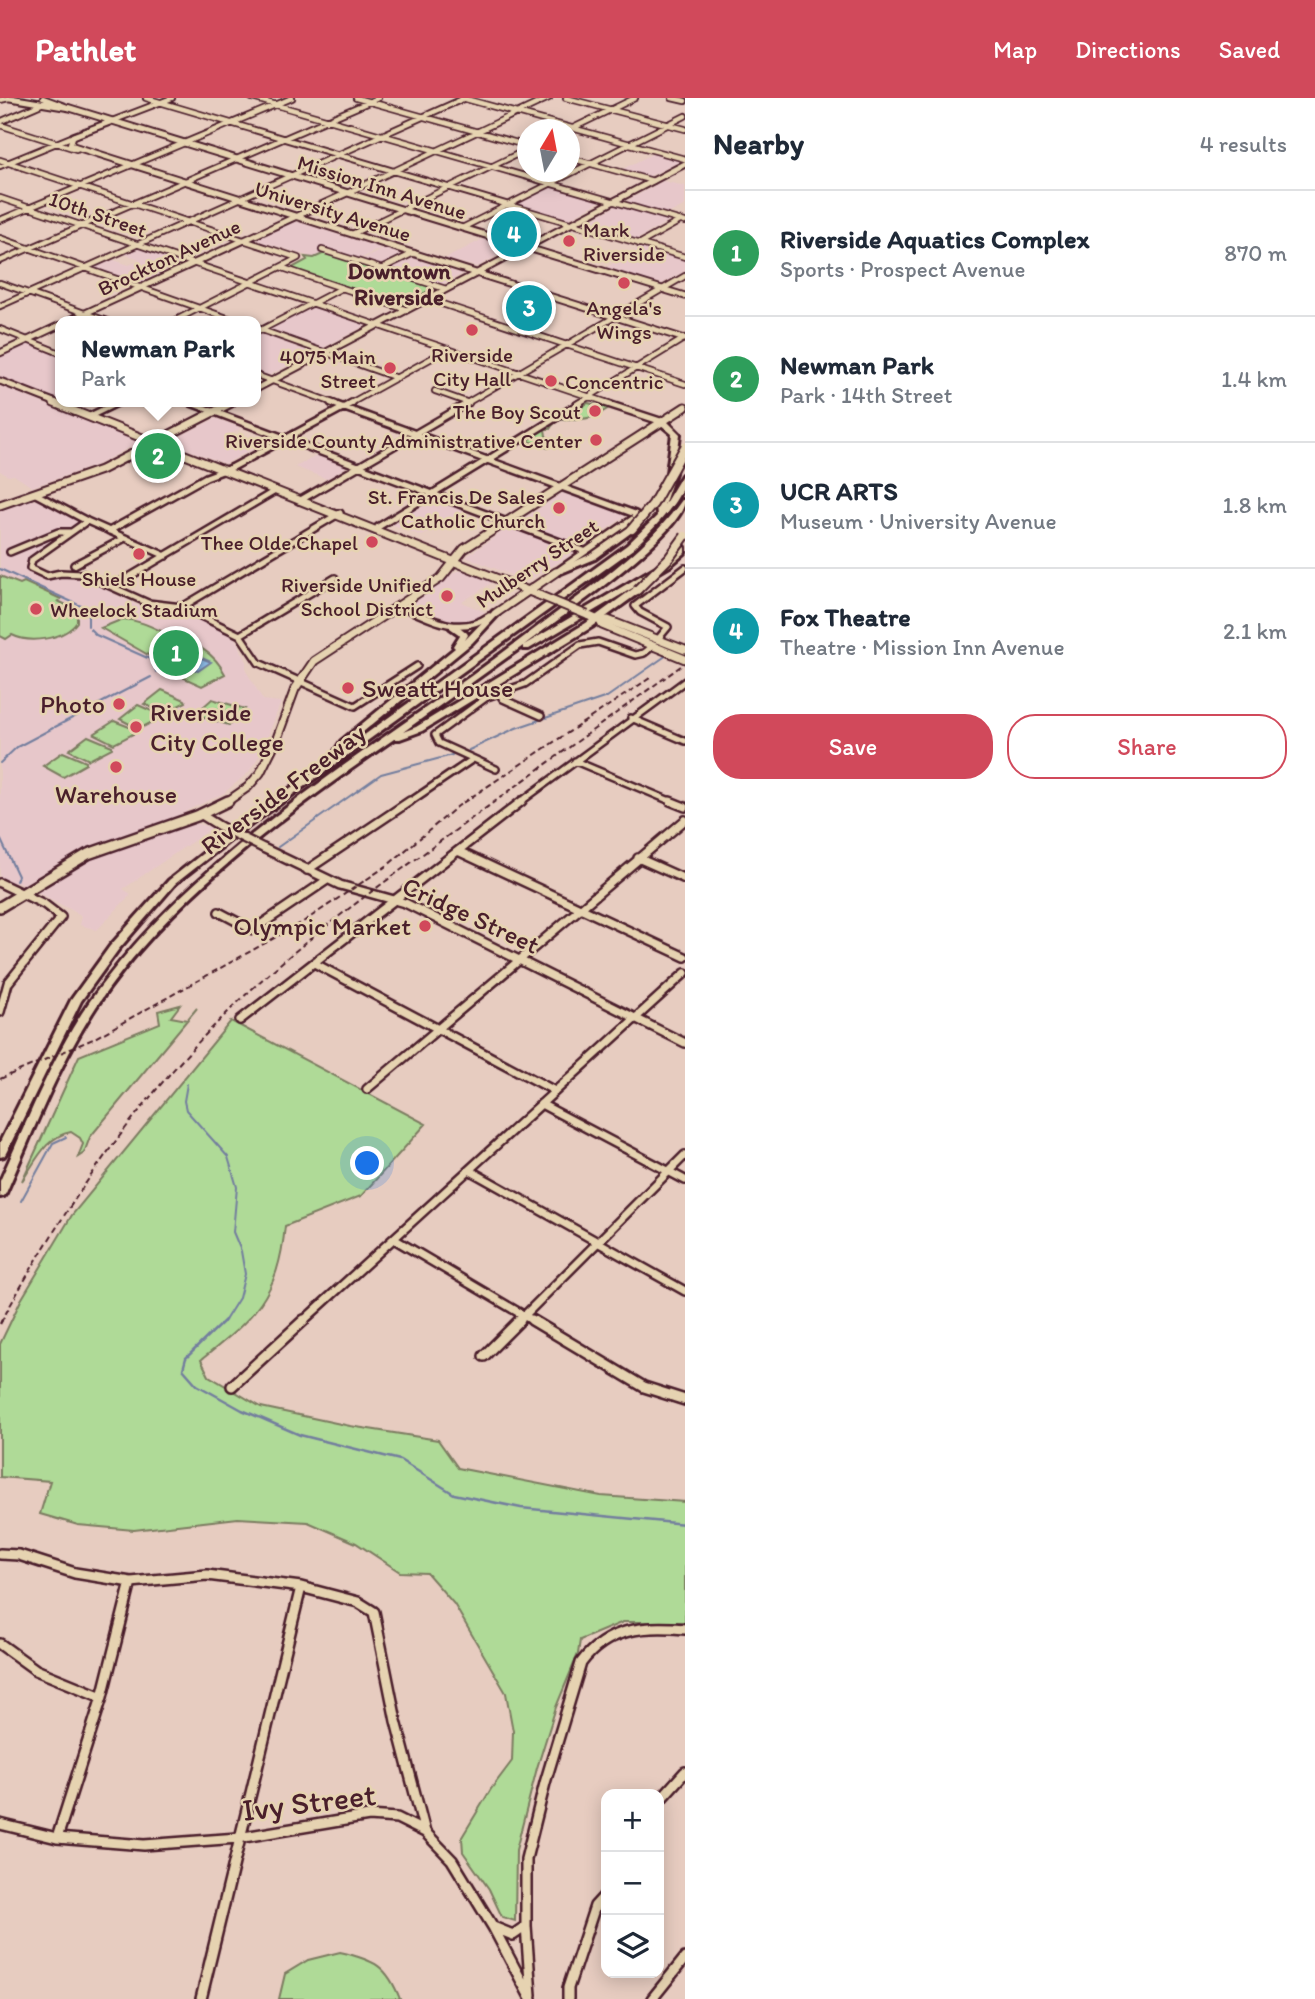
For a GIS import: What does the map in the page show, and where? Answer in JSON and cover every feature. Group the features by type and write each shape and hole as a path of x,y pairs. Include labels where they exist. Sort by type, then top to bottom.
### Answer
{"highway":[{"path":"661,516 660,502 671,473 676,434 663,422"},
{"path":"556,572 592,557 632,529 653,504 685,447"},
{"name":"Riverside Freeway","path":"0,1153 76,1000 153,902 205,855 630,547 661,516 685,477"},
{"name":"Riverside Freeway","path":"0,1193 61,1061 93,1005 137,947 172,908 244,843 473,678 647,548 673,520 685,502"},
{"path":"382,743 419,729 637,590 669,558 685,536"},
{"path":"473,678 491,673 553,629 667,564 685,550"},
{"path":"331,762 344,743 449,658 496,613"},
{"path":"449,658 450,653 464,638 463,632 453,626"}],"main road":[{"name":"Mission Inn Avenue","path":"10,98 44,100 685,296"},
{"path":"67,140 111,121"},
{"name":"University Avenue","path":"67,140 72,146 86,151 684,339"},
{"name":"University Avenue","path":"67,140 132,165"},
{"path":"261,386 653,181 685,161"},
{"name":"Brockton Avenue","path":"79,316 346,193"},
{"path":"0,353 55,327"},
{"path":"0,382 55,403"},
{"path":"66,407 275,491 378,527 594,618 608,620 685,650"},
{"path":"0,505 101,470 223,407"},
{"path":"0,907 97,849 200,814 243,791 262,770 273,750 299,681 308,667 322,655 441,578 454,560 507,522 685,407"},
{"path":"338,514 348,521 454,560"},
{"path":"348,521 378,527"},
{"name":"Mulberry Street","path":"496,613 556,572"},
{"path":"594,618 602,625 685,659"}],"street":[{"path":"0,100 10,98"},
{"path":"37,98 44,100"},
{"path":"146,98 685,257"},
{"path":"111,121 172,98"},
{"path":"252,98 683,222"},
{"path":"0,220 292,98"},
{"path":"356,98 517,145"},
{"path":"0,261 378,98"},
{"path":"0,306 463,98 537,119"},
{"name":"Brockton Avenue","path":"346,193 549,98"},
{"path":"566,98 685,129"},
{"path":"580,125 635,98"},
{"path":"672,98 685,101"},
{"path":"1,123 44,100"},
{"path":"462,228 685,116"},
{"name":"University Avenue","path":"1,123 67,140 86,151"},
{"path":"580,131 685,161"},
{"path":"0,166 67,140"},
{"path":"352,234 517,153"},
{"path":"0,160 244,239 299,260 185,316"},
{"path":"580,161 653,181"},
{"name":"10th Street","path":"0,198 663,422"},
{"path":"639,244 683,222"},
{"path":"0,238 221,316"},
{"path":"322,250 446,289"},
{"path":"382,268 414,253"},
{"path":"283,268 407,310"},
{"path":"302,500 685,276"},
{"path":"0,283 93,316"},
{"path":"261,329 342,288"},
{"path":"427,299 685,384"},
{"path":"0,329 55,351"},
{"path":"261,331 397,377"},
{"path":"378,527 684,339"},
{"path":"109,531 206,477 224,471 288,439 448,349"},
{"path":"261,377 563,487"},
{"path":"435,391 469,402"},
{"path":"90,416 108,407"},
{"path":"204,407 584,551"},
{"name":"Mulberry Street","path":"556,572 634,518 635,514 563,487"},
{"path":"112,587 275,491"},
{"path":"34,494 166,556"},
{"path":"182,607 338,514"},
{"path":"87,521 29,564 32,570 47,576 77,573 148,603 182,607 240,635 255,660 358,706 417,666"},
{"path":"10,552 58,532 71,532"},
{"path":"74,565 125,538"},
{"path":"658,639 668,627 635,607 685,568"},
{"path":"240,635 335,578"},
{"path":"399,605 453,626"},
{"name":"Mulberry Street","path":"453,626 472,626 496,613"},
{"path":"496,769 439,743 435,735 487,697 525,684 586,642 602,643 635,655 653,646"},
{"path":"240,1020 631,718 685,681"},
{"path":"499,693 503,699 541,716"},
{"path":"631,718 685,741"},
{"path":"307,870 473,759"},
{"path":"575,761 685,807"},
{"name":"Cridge Street","path":"200,814 327,880 396,899 685,1043"},
{"path":"367,1089 685,820"},
{"path":"458,851 685,957"},
{"path":"638,858 685,879"},
{"path":"219,912 253,930 327,880"},
{"path":"0,883 57,911 61,917 8,983 0,1012"},
{"path":"314,963 555,1091"},
{"path":"232,1386 685,973"},
{"path":"541,1104 685,1180"},
{"path":"484,1356 685,1156"},
{"path":"469,1170 685,1291"},
{"path":"394,1239 644,1387 685,1400"},
{"path":"0,1554 19,1555 75,1573 131,1582 207,1575 302,1587 358,1602 374,1612 396,1721 425,1832"},
{"path":"57,1838 102,1697 131,1582"},
{"path":"201,1999 238,1839 302,1587"},
{"path":"531,1999 526,1926 526,1859 581,1663 592,1648 621,1631 648,1625 685,1629"},
{"path":"0,1644 21,1663 47,1679 102,1697"},
{"path":"664,1795 685,1772"},
{"name":"Ivy Street","path":"0,1824 57,1838 144,1845 238,1839 369,1816 397,1818 425,1832 452,1860 493,1927 531,1999"},
{"path":"568,1999 568,1988 595,1906 601,1899"},
{"path":"493,1927 513,1935 526,1926"},
{"path":"652,1999 685,1958"}],"shaded area":[{"path":"656,152 681,161 648,177 621,170"},
{"path":"663,181 685,186 685,205 668,214 628,203 627,201"},
{"path":"551,187 601,201 567,220 514,204"},
{"path":"616,206 669,221 636,240 582,224"},
{"path":"293,222 381,248 358,260 314,258 256,240"},
{"path":"483,239 506,246 508,250 477,267 445,259"},
{"path":"137,247 182,263 141,283 91,267 111,259 129,265 137,262 140,259 124,254"},
{"path":"641,247 685,260 685,271 662,284 605,268"},
{"path":"384,249 463,274 440,285 361,260"},
{"path":"310,306 367,325 323,348 267,328"},
{"path":"261,334 311,352 311,353 268,376 261,375"},
{"path":"29,343 55,353 55,398 0,377 0,356"},
{"path":"0,386 140,442 95,466 32,487 14,475 8,476 0,471"},
{"path":"216,418 241,428 226,437 255,448 225,464 168,442"},
{"path":"318,455 348,466 327,479 295,467"},
{"path":"562,493 626,516 582,546 519,522"},
{"path":"432,498 464,510 422,536 391,524"},
{"name":"Riverside City College","path":"30,500 38,500 69,514 78,523 29,559 25,564 26,570 45,577 77,575 141,607 175,609 207,623 235,638 246,660 246,671 263,700 281,702 261,753 249,772 224,793 186,811 195,823 212,828 123,889 131,894 97,930 80,925 82,917 79,914 18,882 0,892 0,511"},
{"path":"509,527 575,553 527,581 466,557"},
{"name":"Riverside Unified School District","path":"457,571 493,582 462,602 485,612 469,624 459,624 413,606 413,602"}],"green space":[{"path":"327,252 436,287 400,306 290,269 307,260 305,257 314,258"},
{"path":"588,403 609,408 583,419 558,421 550,429 545,429 546,436 556,443 548,448 526,440"},
{"name":"Wheelock Stadium","path":"0,576 20,584 24,582 61,599 58,601 77,610 77,622 64,633 46,639 19,638 12,635 6,639 0,636"},
{"path":"123,619 142,623 197,646 213,657 225,674 202,686 162,668 157,660 101,628"},
{"path":"162,690 186,702 164,713 144,704"},
{"path":"212,699 245,709 229,725 195,714"},
{"path":"138,705 162,717 139,729 120,719"},
{"path":"114,721 137,732 114,744 94,734"},
{"path":"88,736 112,748 89,760 69,750"},
{"path":"63,752 86,764 63,777 43,766"},
{"path":"180,1005 171,1017 187,1020 197,1008 90,1137 84,1153 78,1157 83,1144 80,1138 71,1132 62,1134 42,1150 22,1181 79,1056 160,1023 158,1011"},
{"path":"231,1021 426,1124 361,1196 285,1226 276,1271 260,1304 236,1331 201,1360 209,1376 261,1407 350,1426 438,1440 458,1468 601,1496 685,1502 685,1622 623,1622 580,1640 578,1654 556,1707 537,1768 516,1850 515,1921 502,1917 489,1889 463,1852 462,1837 491,1789 512,1761 513,1731 506,1693 454,1604 427,1573 400,1572 356,1543 308,1522 238,1518 134,1530 78,1525 40,1514 50,1481 0,1477 0,1344 21,1300 72,1215"},
{"path":"340,1952 378,1966 390,1979 400,1999 279,1999 285,1974 308,1960"}],"water":[{"path":"169,644 211,662 198,671 156,652"}],"waterway":[{"path":"0,569 83,607 88,613 88,626"},
{"path":"90,629 96,635 152,660 156,672"},
{"path":"469,750 516,728 607,697 667,655"},
{"path":"55,727 151,677"},
{"path":"0,763 17,747 53,728"},
{"path":"278,847 381,774 452,755"},
{"path":"0,838 18,876 16,881"},
{"path":"187,1084 184,1101 186,1110 228,1157 237,1187 233,1232 241,1251 245,1274 239,1298 224,1322"},
{"path":"21,1201 53,1143 66,1137"},
{"path":"225,1320 186,1358 183,1369 197,1385 242,1410 300,1435 400,1460 454,1494 521,1508 685,1524"}],"railway":[{"path":"1,1322 50,1239 103,1159 162,1083 228,1012 278,965 358,901 685,663"},
{"path":"0,1079 93,1039 303,922 388,865 458,806 650,678"}],"place":[{"name":"Fox Theatre","path":"514,234"},
{"name":"Mark Riverside","path":"569,241"},
{"name":"Angela's Wings","path":"624,283"},
{"name":"UCR ARTS","path":"529,308"},
{"name":"Riverside City Hall","path":"472,330"},
{"name":"4075 Main Street","path":"390,368"},
{"name":"Concentric","path":"551,381"},
{"name":"The Boy Scout","path":"595,411"},
{"name":"Riverside County Administrative Center","path":"596,440"},
{"name":"Newman Park","path":"158,456"},
{"name":"St. Francis De Sales Catholic Church","path":"559,508"},
{"name":"Thee Olde Chapel","path":"372,542"},
{"name":"Shiels House","path":"139,554"},
{"name":"Riverside Unified School District","path":"447,596"},
{"name":"Wheelock Stadium","path":"36,609"},
{"name":"Riverside Aquatics Complex","path":"176,653"},
{"name":"Sweatt House","path":"348,688"},
{"name":"Photo","path":"119,704"},
{"name":"Riverside City College","path":"136,727"},
{"name":"Warehouse","path":"116,767"},
{"name":"Olympic Market","path":"425,926"}],"district":[{"name":"Downtown Riverside","path":"399,284"}]}
